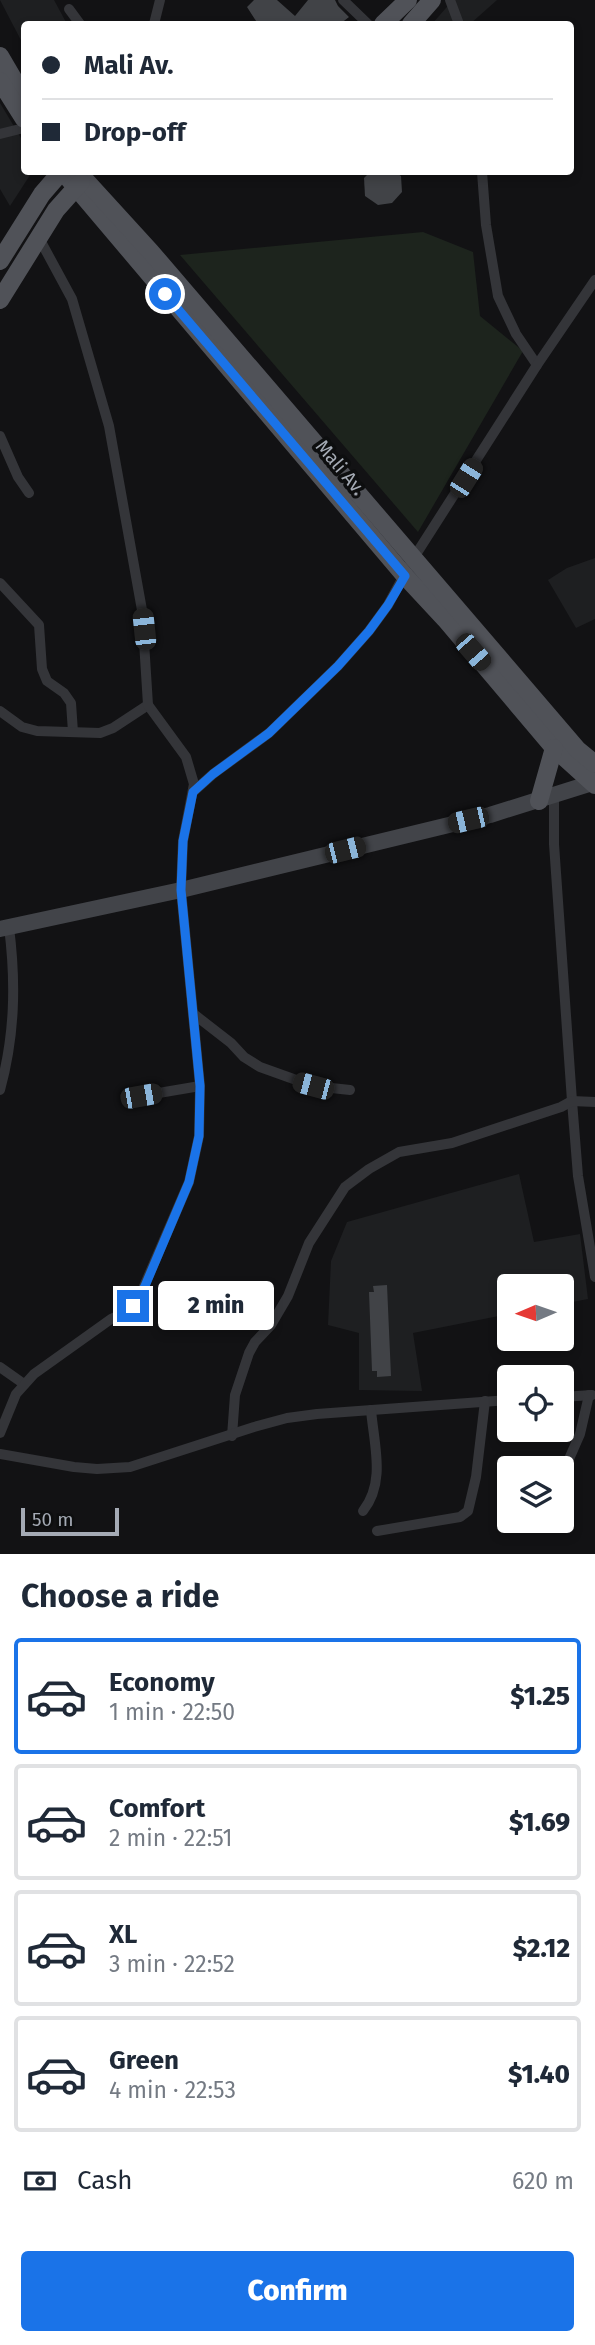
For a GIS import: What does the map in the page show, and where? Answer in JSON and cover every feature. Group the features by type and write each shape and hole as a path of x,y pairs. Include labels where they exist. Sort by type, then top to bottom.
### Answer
{"main road":[{"path":"386,21 408,0"},
{"path":"414,21 432,0"},
{"path":"0,56 21,92"},
{"path":"0,81 21,114"},
{"path":"0,261 42,194 59,175"},
{"path":"0,300 56,210 82,178"},
{"name":"Mali Av.","path":"82,178 405,576 459,635 554,748 594,783"},
{"name":"Mali Av.","path":"145,257 578,750 595,764"},
{"path":"546,799 554,748"},
{"path":"4,928 181,890 490,815 594,783"}],"street":[{"path":"155,21 160,0"},
{"path":"343,0 365,21"},
{"path":"450,0 458,21"},
{"path":"69,9 78,21"},
{"path":"0,134 21,129"},
{"path":"482,175 486,225 498,296 516,334 537,365"},
{"path":"0,1433 10,1406 24,1384 64,1353 126,1312 139,1298 189,1182 199,1136 200,1086 195,1015 181,890 183,841 194,788 186,757 148,705 142,610 112,439 72,299 39,238"},
{"path":"194,788 269,733 338,666 369,631 388,605 413,559 537,365 595,280"},
{"path":"0,436 18,477 29,493"},
{"path":"0,583 39,625 42,669 47,681 64,694 71,704 73,732"},
{"path":"0,711 22,727 50,733 100,733 113,728 148,705"},
{"path":"546,799 554,844 579,1176 595,1277"},
{"path":"0,1090 9,1056 14,1013 13,958 4,928"},
{"path":"195,1015 260,1067 313,1086 350,1090"},
{"path":"141,1096 200,1086"},
{"path":"232,1436 235,1395 249,1353 271,1325 288,1296 309,1243 345,1187 369,1168 400,1152 452,1143 572,1101 595,1102"},
{"path":"0,1367 24,1384"},
{"path":"570,1456 592,1395 574,1396"},
{"path":"0,1454 85,1468 130,1467 287,1419 497,1400"},
{"path":"377,1531 460,1517 468,1511 476,1477 485,1401"},
{"path":"363,1511 373,1497 377,1482 371,1410"}],"shaded area":[{"path":"0,0 54,0 65,21 21,21 21,40"},
{"path":"453,0 497,0 473,21 435,21"},
{"path":"0,103 21,138 21,175 30,175 10,206 0,189"},
{"path":"423,232 473,252 480,316 523,351 418,532 180,255"},
{"path":"595,558 595,619 576,628 548,580 567,568"},
{"path":"519,1174 534,1242 580,1234 588,1299 574,1302 574,1274 497,1274 497,1316 413,1333 422,1391 359,1390 359,1333 328,1325 331,1261 347,1222"}],"building":[{"path":"254,0 277,0 295,16 308,0 335,0 349,17 344,21 256,21 247,7"},
{"path":"367,175 400,175 402,192 392,203 378,205 365,196 364,178"},
{"path":"387,1285 391,1376 377,1377 377,1371 372,1371 369,1292 374,1292 373,1286"}],"route":[{"path":"133,1306 170,1231 189,1182 199,1136 201,1114 195,1015 181,890 183,841 193,792 269,733 338,666 369,631 405,576 165,294"}]}
